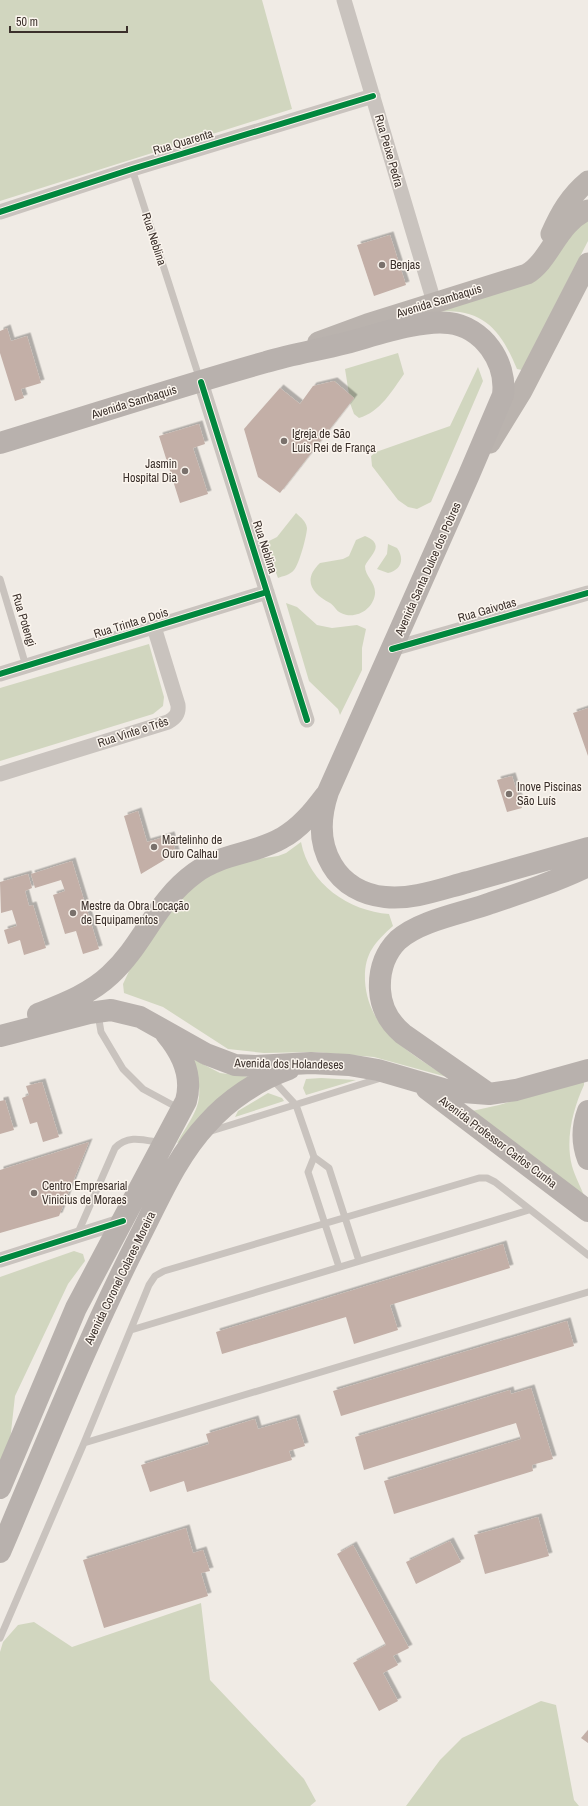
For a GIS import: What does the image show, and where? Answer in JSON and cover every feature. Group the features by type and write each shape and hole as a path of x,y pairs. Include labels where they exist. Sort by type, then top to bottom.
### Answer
{"main road":[{"path":"538,264 563,207 588,181"},
{"name":"Avenida Sambaquis","path":"0,443 267,361 367,324 434,302 523,276 530,272 538,264 571,221 588,210"},
{"name":"Avenida Santa Dulce dos Pobres","path":"468,477 522,391 582,282 588,263"},
{"name":"Avenida Sambaquis","path":"267,361 421,325 444,322 462,326 482,338 494,354 503,382"},
{"name":"Avenida Santa Dulce dos Pobres","path":"328,792 500,405 503,395 503,382"},
{"path":"328,792 323,806 321,820 322,834 327,856 333,867 346,881 357,889 375,896 401,898 432,892 588,848"},
{"path":"0,1030 74,999 102,982 120,966 159,908 186,880 214,861 282,839 305,820 328,792"},
{"path":"489,1094 403,1034 391,1022 384,1010 380,993 379,983 383,963 387,954 400,939 418,928 546,884 588,866"},
{"name":"Avenida dos Holandeses","path":"0,1036 98,1011 118,1011 130,1014 162,1029 216,1059 263,1071"},
{"name":"Avenida Coronel Colares Moreira","path":"0,1488 76,1308 182,1110 188,1092 187,1072 178,1051 162,1029"},
{"name":"Avenida dos Holandeses","path":"311,1063 364,1067 450,1091 489,1094 511,1091 588,1070"},
{"name":"Avenida Coronel Colares Moreira","path":"0,1552 105,1303 158,1199 180,1161 196,1136 215,1114 263,1071 311,1063"},
{"name":"Avenida Professor Carlos Cunha","path":"398,1076 436,1095 588,1211"},
{"path":"588,1111 585,1121 584,1140 588,1160"}],"street":[{"name":"Rua Peixe Pedra","path":"344,0 434,302"},
{"name":"Rua Quarenta","path":"0,212 132,169 373,96"},
{"name":"Rua Neblina","path":"201,382 268,592 306,720"},
{"name":"Rua Trinta e Dois","path":"0,674 268,592"},
{"name":"Rua Gaivotas","path":"392,649 588,593"},
{"name":"Rua Vinte e Três","path":"0,774 173,719 179,710 178,705 154,627"},
{"path":"0,1260 123,1221"}],"lane":[{"name":"Rua Neblina","path":"132,169 201,382"},
{"name":"Rua Potengi","path":"0,580 26,666"},
{"path":"98,1011 101,1032 123,1069 143,1089 182,1110"},
{"path":"263,1071 296,1105 314,1157 329,1168 359,1261"},
{"path":"196,1136 296,1105 398,1076"},
{"path":"77,1235 115,1148 120,1143 131,1138 164,1144"},
{"path":"314,1157 308,1172 339,1267"},
{"path":"0,1638 84,1443 149,1285 155,1276 164,1271 487,1178 495,1182 588,1255"},
{"path":"131,1330 529,1210"},
{"path":"84,1443 588,1292"}],"green space":[{"path":"0,0 262,0 292,109 0,201"},
{"path":"588,219 588,241 522,370 517,369 504,343 488,324 466,313 453,311 437,312 529,283 580,223"},
{"path":"398,353 404,374 390,394 379,406 373,411 359,418 354,414 350,403 354,398 349,394 345,369"},
{"path":"478,367 483,381 431,502 417,509 408,507 398,500 372,466 371,456 376,452 450,426"},
{"path":"296,513 304,521 307,528 306,537 294,570 278,578 265,543 277,537"},
{"path":"365,536 375,543 376,547 365,566 365,570 374,586 374,600 367,609 362,612 346,615 339,612 314,591 311,575 320,563 343,559 349,556 356,540"},
{"path":"388,544 397,548 401,556 401,560 399,567 388,573 377,569 387,554"},
{"path":"286,603 297,607 317,625 332,628 357,625 366,629 362,648 362,670 340,715 338,709 309,681"},
{"path":"149,644 164,697 163,706 153,714 0,761 0,688"},
{"path":"301,842 305,857 312,871 333,893 360,907 374,912 389,914 393,926 380,938 368,956 366,963 365,981 368,998 374,1013 383,1027 393,1038 419,1059 447,1077 374,1057 315,1052 264,1053 228,1049 163,1007 124,993 123,984 131,967 188,885 243,861 278,856 286,853"},
{"path":"193,1059 220,1073 250,1077 182,1141 177,1143 198,1104 199,1086"},
{"path":"321,1078 356,1080 306,1095 303,1088 306,1079"},
{"path":"584,1081 584,1085 576,1104 571,1124 569,1145 572,1166 585,1198 472,1111 499,1105"},
{"path":"268,1093 282,1098 284,1101 235,1117 238,1111"},
{"path":"74,1251 83,1254 85,1261 68,1284 15,1396 10,1441 0,1464 0,1277"},
{"path":"201,1603 210,1680 304,1779 316,1801 310,1806 0,1806 0,1652 3,1642 18,1625 34,1622 72,1647"},
{"path":"541,1701 556,1705 574,1800 579,1806 406,1806 440,1760 462,1738"}],"building":[{"name":"Benjas","path":"390,235 406,285 374,296 357,245"},
{"path":"7,328 11,341 27,336 41,383 21,389 24,398 15,401 0,353 0,331"},
{"name":"Igreja de São Luís Rei de França","path":"334,381 354,398 280,493 258,477 244,429 280,388 300,404 313,386"},
{"name":"Jasmin Hospital Dia","path":"199,424 205,444 193,448 208,494 180,503 159,436"},
{"path":"588,708 588,756 573,713"},
{"name":"Inove Piscinas São Luís","path":"512,776 522,808 507,812 497,780"},
{"name":"Martelinho de Ouro Calhau","path":"138,811 147,842 171,835 176,853 141,874 124,816"},
{"name":"Mestre da Obra Locação de Equipamentos","path":"72,861 99,949 83,954 76,931 65,934 53,895 65,891 61,880 35,888 31,874"},
{"path":"28,874 32,888 25,891 29,906 33,905 46,948 24,955 20,940 8,944 4,930 17,926 12,910 1,913 0,882"},
{"path":"42,1082 59,1137 43,1142 37,1122 30,1124 22,1098 29,1095 26,1086"},
{"path":"5,1100 14,1130 0,1134 0,1101"},
{"name":"Centro Empresarial Vinicius de Moraes","path":"89,1142 59,1216 0,1233 0,1170"},
{"path":"503,1244 510,1268 390,1305 398,1330 354,1344 346,1317 222,1354 216,1332"},
{"path":"567,1321 574,1346 341,1416 333,1391"},
{"path":"531,1388 553,1459 532,1465 533,1471 394,1514 384,1481 521,1439 516,1423 364,1470 355,1437 510,1390 511,1394"},
{"path":"296,1418 305,1446 289,1451 292,1460 187,1492 184,1481 150,1492 141,1465 209,1444 206,1434 255,1419 258,1429"},
{"path":"538,1517 549,1556 485,1574 474,1535"},
{"path":"186,1528 193,1553 203,1550 210,1571 201,1573 208,1596 104,1628 83,1560"},
{"path":"450,1541 461,1562 416,1584 406,1562"},
{"path":"353,1545 409,1648 393,1656 398,1665 383,1673 398,1701 379,1711 353,1663 386,1645 337,1554"},
{"path":"588,1730 588,1743 581,1738"}],"cycle path":[{"path":"0,212 132,169 373,96"},
{"path":"201,382 307,720"},
{"path":"0,674 267,592"},
{"path":"392,649 588,593"},
{"path":"0,1260 123,1221"}],"place":[{"name":"Benjas","path":"382,265"},
{"name":"Igreja de São Luís Rei de França","path":"284,441"},
{"name":"Jasmin Hospital Dia","path":"185,471"},
{"name":"Inove Piscinas São Luís","path":"509,794"},
{"name":"Martelinho de Ouro Calhau","path":"154,847"},
{"name":"Mestre da Obra Locação de Equipamentos","path":"73,913"},
{"name":"Centro Empresarial Vinicius de Moraes","path":"34,1193"}]}
